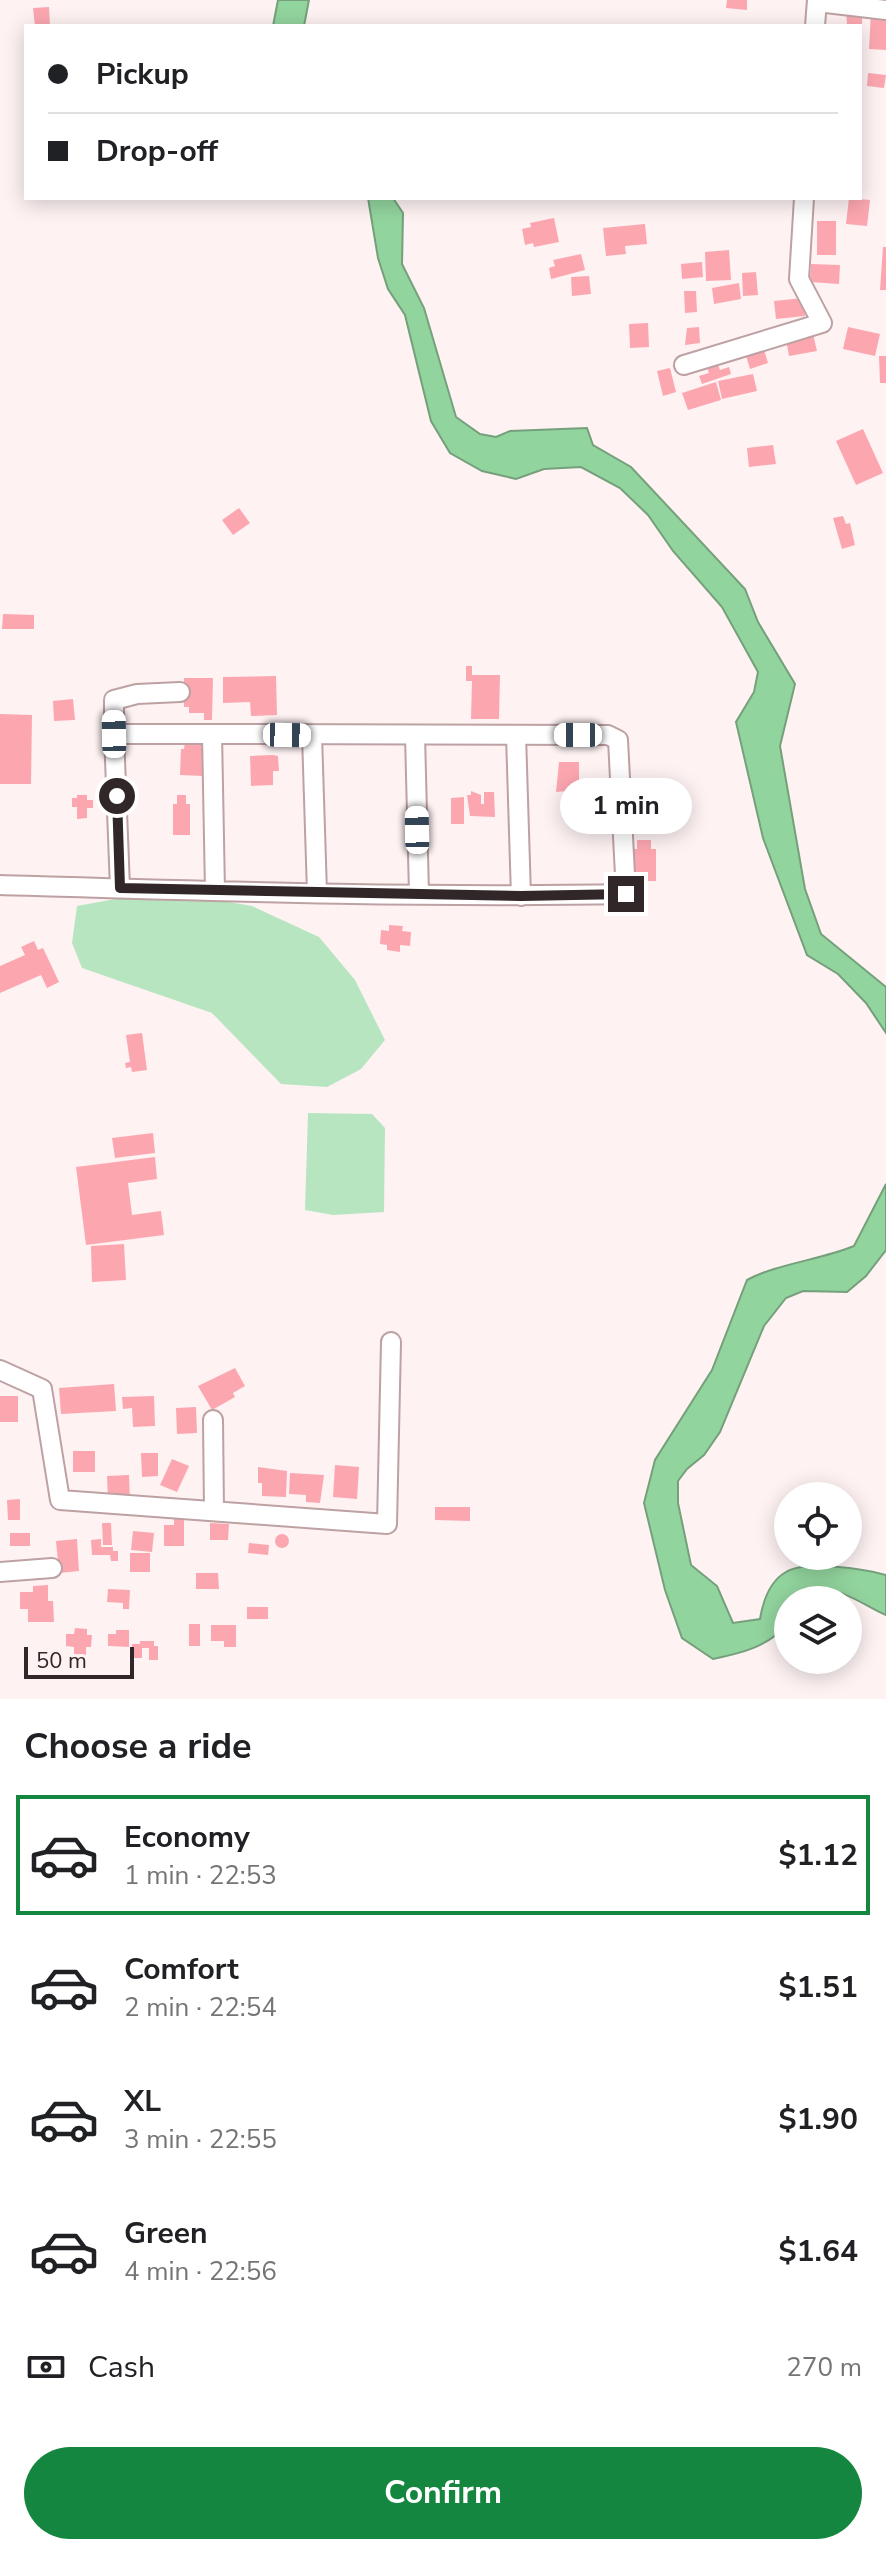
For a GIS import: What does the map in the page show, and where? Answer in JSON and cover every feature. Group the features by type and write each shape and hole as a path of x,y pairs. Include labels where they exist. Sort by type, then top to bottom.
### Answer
{"street":[{"path":"815,24 817,1 886,10"},
{"path":"684,365 822,323 799,279 804,200"},
{"path":"120,888 114,700 137,694 180,692"},
{"path":"0,885 521,896 626,894 618,740 608,735 114,734"},
{"path":"212,734 215,891"},
{"path":"312,735 317,893"},
{"path":"415,735 419,894"},
{"path":"516,735 521,896"},
{"path":"0,1370 42,1389 60,1500 387,1524 391,1342"},
{"path":"213,1420 214,1511"},
{"path":"0,1572 52,1568"}],"shaded area":[{"path":"278,0 309,0 304,24 273,24"},
{"path":"368,200 394,200 403,213 402,264 424,308 456,417 480,434 496,437 510,431 587,428 593,445 631,467 745,589 758,622 795,684 780,746 805,889 821,934 886,987 886,1033 866,1003 838,974 807,955 763,838 736,722 754,692 758,672 722,607 673,551 648,515 620,488 581,467 544,469 516,479 482,471 450,453 431,421 405,315 388,289 378,258"},
{"path":"121,898 217,900 252,906 319,937 355,980 385,1040 361,1069 327,1087 281,1084 212,1013 82,968 72,943 77,906"},
{"path":"308,1113 372,1114 385,1128 384,1212 333,1215 305,1210"},
{"path":"886,1184 886,1250 866,1276 847,1292 803,1291 786,1298 764,1326 720,1432 704,1455 678,1481 678,1503 691,1565 717,1586 733,1623 760,1619 772,1586 790,1570 860,1570 886,1575 886,1615 862,1603 862,1586 774,1586 774,1636 763,1644 713,1659 682,1638 665,1590 644,1503 655,1460 712,1370 747,1280 854,1246"}],"building":[{"path":"727,0 747,0 747,10 726,8"},
{"path":"49,7 50,24 35,24 33,8"},
{"path":"846,7 862,7 862,24 847,24"},
{"path":"871,12 886,13 886,50 869,49"},
{"path":"868,73 886,75 884,88 867,86"},
{"path":"849,200 870,200 867,226 846,224"},
{"path":"554,218 559,242 534,247 533,243 525,245 522,229 531,227 530,223"},
{"path":"817,221 836,221 836,255 817,255"},
{"path":"645,224 647,244 625,246 626,254 606,256 603,228"},
{"path":"883,247 886,247 886,290 880,290"},
{"path":"729,250 731,280 706,281 705,252"},
{"path":"581,254 585,270 551,279 549,268 555,266 553,260"},
{"path":"702,262 703,277 682,279 681,264"},
{"path":"811,264 840,265 839,284 810,282"},
{"path":"756,272 758,295 743,296 742,273"},
{"path":"589,276 591,294 572,296 571,277"},
{"path":"739,283 741,299 714,304 712,288"},
{"path":"684,291 696,291 697,312 685,313"},
{"path":"803,298 805,316 776,319 774,301"},
{"path":"648,323 649,347 630,348 629,324"},
{"path":"699,327 700,343 685,345 687,328"},
{"path":"848,327 880,334 875,356 843,349"},
{"path":"813,334 817,351 789,356 786,339"},
{"path":"762,343 768,363 750,369 744,349"},
{"path":"879,356 886,356 886,383 880,383"},
{"path":"717,362 720,370 729,367 731,374 702,384 699,376 709,373 706,365"},
{"path":"670,368 676,392 663,396 657,371"},
{"path":"753,374 757,391 722,399 718,381"},
{"path":"716,382 721,400 688,410 682,393"},
{"path":"863,429 883,473 856,485 836,441"},
{"path":"773,445 776,464 749,467 747,448"},
{"path":"239,508 250,523 233,535 222,520"},
{"path":"843,516 846,524 850,523 855,545 842,549 833,518"},
{"path":"3,614 34,615 34,629 2,629"},
{"path":"466,666 472,666 472,675 500,675 499,719 471,719 472,681 466,681"},
{"path":"276,676 277,715 251,716 250,702 223,703 223,677"},
{"path":"184,678 213,678 212,720 204,720 204,713 189,713 189,707 184,707"},
{"path":"73,699 75,720 54,721 53,701"},
{"path":"0,714 32,715 31,784 0,784"},
{"path":"185,741 204,742 203,776 180,775 181,749 184,749"},
{"path":"250,756 278,756 279,771 273,771 273,785 251,786"},
{"path":"559,762 579,762 579,788 584,788 584,797 567,797 567,791 556,792"},
{"path":"471,791 481,795 481,804 484,804 484,792 494,792 495,817 470,816 467,795 471,795"},
{"path":"77,795 87,795 87,800 93,800 93,808 87,808 87,818 77,819 77,807 72,807 72,798 77,798"},
{"path":"177,795 186,795 186,804 190,804 190,835 173,835 173,804 177,804"},
{"path":"464,797 464,824 451,824 451,798"},
{"path":"637,840 651,840 651,849 656,849 656,881 632,881 632,849 637,849"},
{"path":"389,925 403,926 402,931 411,932 410,946 400,945 400,952 387,950 387,945 380,944 381,930 389,931"},
{"path":"34,941 38,950 43,948 59,982 47,988 41,975 0,993 0,966 25,955 21,947"},
{"path":"142,1033 147,1070 132,1072 125,1063 130,1062 126,1035"},
{"path":"153,1133 155,1153 115,1158 112,1138"},
{"path":"155,1157 157,1179 128,1183 132,1215 161,1211 164,1235 86,1245 76,1167"},
{"path":"124,1244 126,1280 92,1282 91,1246"},
{"path":"235,1368 245,1386 233,1393 235,1397 212,1410 198,1386"},
{"path":"114,1384 116,1411 61,1414 59,1388"},
{"path":"0,1396 18,1396 18,1422 0,1422"},
{"path":"154,1396 155,1426 133,1427 132,1408 123,1409 122,1397"},
{"path":"196,1407 197,1433 177,1434 176,1408"},
{"path":"73,1451 95,1451 95,1472 73,1472"},
{"path":"141,1453 158,1453 158,1476 142,1477"},
{"path":"172,1459 189,1466 177,1492 160,1485"},
{"path":"335,1465 359,1467 357,1499 333,1497"},
{"path":"258,1467 287,1471 286,1497 262,1496"},
{"path":"290,1473 324,1475 320,1503 306,1502 306,1495 289,1494"},
{"path":"129,1475 130,1500 108,1500 107,1476"},
{"path":"20,1499 20,1520 8,1520 7,1500"},
{"path":"435,1507 470,1507 470,1521 435,1520"},
{"path":"174,1518 184,1518 184,1546 164,1546 164,1525 174,1525"},
{"path":"102,1523 111,1523 112,1545 103,1545"},
{"path":"210,1523 229,1524 228,1540 210,1540"},
{"path":"133,1531 154,1533 152,1552 131,1550"},
{"path":"10,1533 30,1533 30,1546 10,1546"},
{"path":"282,1534 289,1541 282,1548 275,1541"},
{"path":"77,1539 79,1571 59,1573 56,1541"},
{"path":"101,1539 101,1547 113,1547 113,1551 118,1551 118,1561 111,1561 110,1555 92,1555 91,1540"},
{"path":"249,1543 269,1545 268,1555 248,1553"},
{"path":"130,1553 150,1553 150,1572 130,1572"},
{"path":"196,1573 218,1573 219,1589 196,1589"},
{"path":"48,1585 48,1601 53,1601 54,1622 28,1622 28,1609 20,1609 20,1592 33,1592 33,1586"},
{"path":"108,1589 130,1590 129,1609 123,1609 123,1603 107,1602"},
{"path":"247,1607 268,1607 268,1619 247,1619"},
{"path":"189,1624 200,1624 200,1646 189,1646"},
{"path":"211,1625 236,1625 236,1647 224,1647 224,1641 211,1641"},
{"path":"75,1628 87,1629 87,1635 92,1635 91,1647 86,1647 86,1655 74,1654 74,1647 66,1646 66,1634 74,1634"},
{"path":"116,1630 129,1630 129,1647 108,1646 108,1634 116,1634"},
{"path":"140,1641 154,1641 154,1646 158,1646 158,1660 149,1660 149,1648 142,1648 142,1658 132,1658 132,1644 140,1644"}],"route":[{"path":"117,796 120,888 521,896 626,894"}]}
